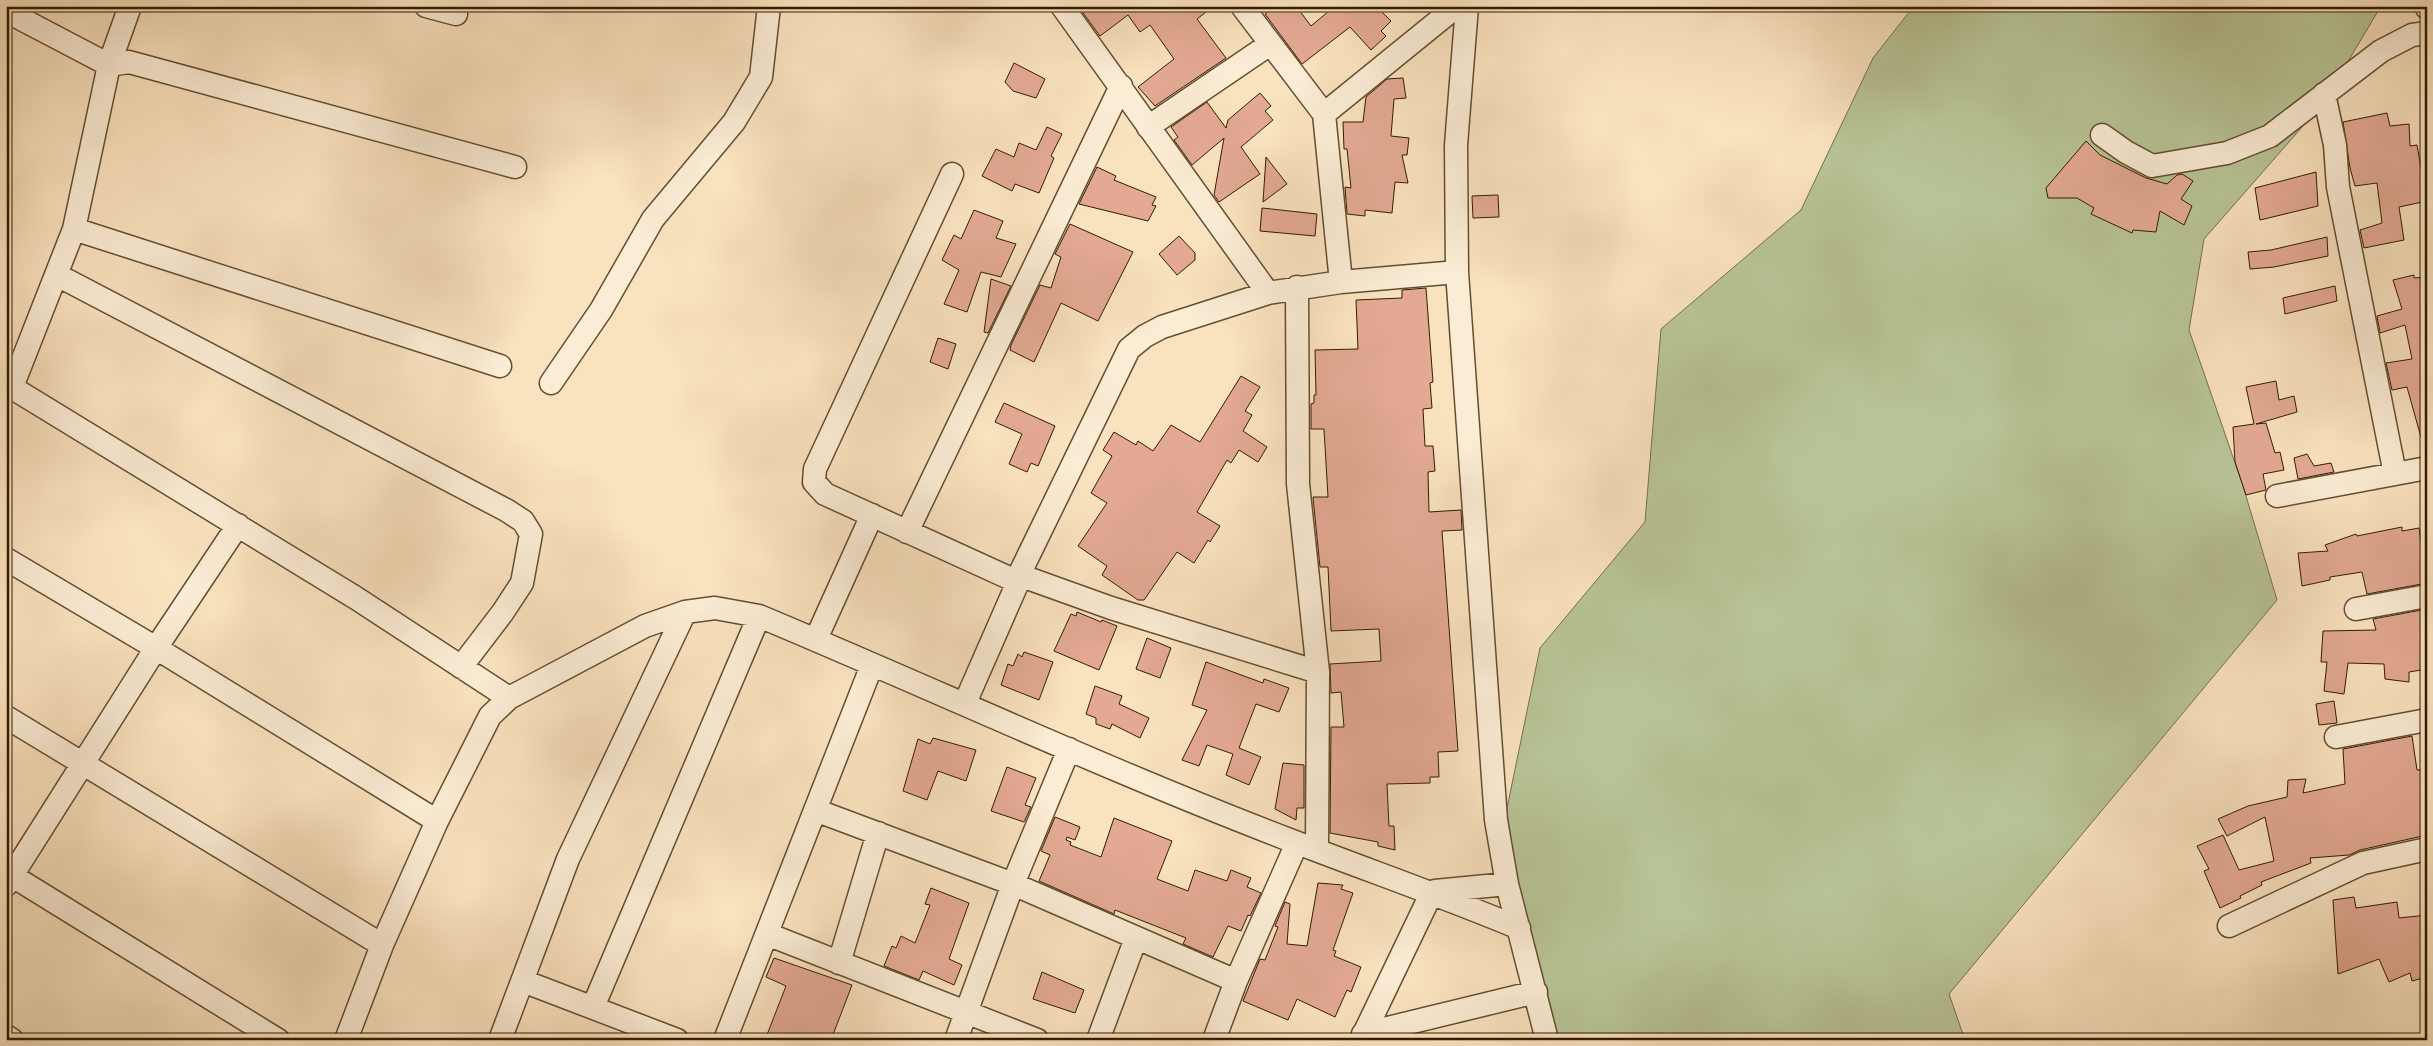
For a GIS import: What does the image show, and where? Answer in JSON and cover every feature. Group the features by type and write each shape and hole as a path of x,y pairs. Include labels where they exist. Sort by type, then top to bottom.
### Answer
{"street":[{"path":"130,6 109,64 74,229 57,276 9,385 238,525 509,698"},
{"path":"426,6 456,14"},
{"path":"551,383 602,310 653,219 734,122 761,77 769,6"},
{"path":"1062,6 1268,292"},
{"path":"1242,6 1324,114 1341,282"},
{"path":"1466,6 1456,145 1457,272 1496,820 1507,884 1547,1040"},
{"path":"1324,114 1443,10"},
{"path":"6,11 109,64 129,62 515,168"},
{"path":"2102,135 2126,152 2152,166 2227,153 2270,136 2381,51 2412,35 2427,33"},
{"path":"1148,126 1270,44"},
{"path":"907,532 1121,86"},
{"path":"2324,94 2335,145 2338,187 2395,474"},
{"path":"952,174 815,469 814,482 825,494 907,532 1018,579 1318,672"},
{"path":"74,229 500,366"},
{"path":"965,703 1018,579 1129,349 1145,336 1162,327 1268,292 1341,282 1457,272"},
{"path":"57,276 506,510 523,521 531,534 522,583 503,612 461,667"},
{"path":"1214,1040 1236,981 1307,846 1318,672 1298,484 1298,287"},
{"path":"2277,496 2427,468"},
{"path":"816,639 872,515"},
{"path":"238,525 156,648 84,763 8,878 278,1040"},
{"path":"6,559 156,648 437,822"},
{"path":"2356,608 2427,596"},
{"path":"346,1040 382,945 437,822 490,716 509,698 645,626 685,612 715,608 759,616 1069,749 1307,846 1432,892 1519,928"},
{"path":"500,1040 568,859 685,612"},
{"path":"593,1007 759,616"},
{"path":"725,1040 872,665"},
{"path":"6,717 382,945"},
{"path":"2336,737 2427,720"},
{"path":"956,1040 1013,884 1069,749"},
{"path":"816,810 1013,884 1236,981"},
{"path":"839,962 878,833"},
{"path":"2229,926 2363,863 2427,849"},
{"path":"1432,892 1507,884"},
{"path":"1362,1037 1432,892"},
{"path":"767,934 1037,1040"},
{"path":"1098,1040 1136,938"},
{"path":"522,981 677,1040"},
{"path":"1362,1037 1536,992"},
{"path":"6,1036 12,1040"}],"green space":[{"path":"1914,6 2381,6 2324,102 2204,239 2189,330 2243,486 2277,600 1949,994 1965,1040 1539,1040 1498,852 1540,648 1645,522 1661,329 1801,210 1873,58"}],"building":[{"path":"1078,6 1214,6 1197,19 1226,58 1155,106 1138,87 1174,59 1150,25 1140,32 1128,15 1100,36"},
{"path":"1276,6 1296,6 1311,26 1335,6 1376,6 1391,21 1381,31 1386,36 1371,50 1350,27 1302,64 1265,14"},
{"path":"1014,63 1045,79 1036,98 1013,91 1005,82"},
{"path":"1403,78 1406,98 1394,99 1391,136 1409,138 1407,155 1402,155 1408,183 1395,182 1392,213 1365,210 1365,216 1347,214 1345,187 1351,188 1347,149 1344,149 1343,122 1363,122 1366,97 1387,79"},
{"path":"1260,93 1271,106 1265,111 1273,120 1241,147 1260,174 1219,202 1214,195 1224,138 1192,165 1174,140 1178,137 1171,127 1207,102 1226,128 1228,120"},
{"path":"2387,113 2390,126 2409,124 2410,146 2417,145 2422,173 2427,172 2427,201 2399,207 2404,240 2364,248 2360,230 2382,223 2377,183 2355,186 2350,168 2343,122"},
{"path":"1047,127 1062,134 1051,156 1054,158 1039,193 1015,184 1012,191 982,176 996,149 1014,157 1019,143 1036,150"},
{"path":"2086,141 2100,155 2146,178 2167,184 2177,175 2182,174 2193,181 2181,199 2192,206 2184,225 2160,211 2156,232 2133,230 2132,233 2091,214 2094,208 2077,198 2048,198 2046,188"},
{"path":"1266,157 1287,184 1263,202"},
{"path":"1097,167 1116,176 1114,180 1156,197 1152,205 1156,206 1148,221 1079,204"},
{"path":"2316,172 2318,206 2260,220 2255,188"},
{"path":"1498,195 1499,217 1473,218 1472,196"},
{"path":"1262,208 1317,214 1315,236 1260,231"},
{"path":"974,210 1003,221 996,238 1016,244 1001,277 981,272 967,312 944,304 959,270 942,260 954,235 961,239"},
{"path":"1070,224 1133,252 1098,321 1061,303 1034,362 1010,350 1011,345 1040,285 1051,288 1061,257 1055,254"},
{"path":"1179,236 1195,253 1195,260 1177,275 1159,254"},
{"path":"2327,237 2328,256 2274,267 2250,269 2248,252 2271,250"},
{"path":"2414,275 2414,278 2427,277 2427,440 2422,441 2407,387 2392,390 2386,363 2412,359 2405,325 2380,333 2377,316 2402,309 2393,280"},
{"path":"991,279 1011,286 988,333 984,332"},
{"path":"2335,286 2337,301 2285,314 2283,298"},
{"path":"1426,288 1433,382 1430,383 1432,408 1423,409 1425,446 1433,446 1435,471 1428,472 1429,512 1461,510 1462,530 1442,531 1458,751 1438,752 1439,777 1430,777 1430,783 1387,784 1389,826 1394,826 1395,850 1378,846 1378,842 1330,833 1331,727 1344,727 1341,692 1331,693 1330,664 1381,661 1379,629 1331,631 1328,567 1320,567 1313,497 1328,497 1324,429 1311,429 1311,404 1314,403 1314,395 1316,395 1315,350 1358,349 1356,300 1402,298 1402,290"},
{"path":"938,338 956,344 948,369 930,362"},
{"path":"1241,376 1260,387 1245,411 1252,415 1243,431 1267,447 1258,462 1239,450 1231,463 1227,460 1197,512 1220,526 1210,542 1208,540 1194,563 1177,552 1144,600 1138,600 1102,575 1107,566 1078,546 1107,503 1091,493 1112,456 1103,450 1114,432 1136,445 1138,441 1153,451 1171,425 1200,442"},
{"path":"2276,381 2279,400 2294,396 2297,412 2256,424 2266,423 2275,453 2280,452 2284,470 2263,474 2266,490 2246,495 2235,462 2233,427 2254,424 2246,387"},
{"path":"1004,403 1055,426 1038,466 1031,463 1027,472 1009,464 1022,434 995,422"},
{"path":"2307,454 2314,466 2331,463 2334,472 2298,479 2294,458"},
{"path":"2402,527 2402,531 2419,528 2422,546 2427,543 2427,583 2367,594 2362,572 2330,577 2330,580 2302,586 2298,553 2328,551 2325,545 2356,534 2357,536"},
{"path":"2427,609 2427,669 2409,672 2409,682 2385,679 2384,664 2348,663 2344,694 2324,691 2327,662 2321,662 2323,631 2376,630 2373,619"},
{"path":"1077,612 1101,622 1102,620 1117,626 1099,670 1054,651 1071,614 1076,616"},
{"path":"1147,638 1171,648 1160,678 1136,669"},
{"path":"1024,652 1053,662 1039,700 1001,685 1008,664 1013,666 1018,654 1022,657"},
{"path":"1206,662 1263,683 1264,679 1289,688 1279,712 1256,704 1239,748 1261,757 1249,785 1226,775 1233,754 1207,745 1199,766 1182,760 1207,710 1192,705"},
{"path":"1095,686 1122,696 1119,704 1149,718 1140,738 1112,724 1110,729 1096,724 1096,718 1086,714"},
{"path":"2334,701 2337,723 2319,725 2316,704"},
{"path":"2412,736 2417,770 2427,770 2427,835 2360,850 2349,855 2310,858 2311,863 2261,882 2262,885 2220,908 2204,871 2209,869 2197,846 2223,835 2239,870 2274,861 2265,817 2227,836 2218,819 2248,806 2287,797 2288,780 2306,779 2303,793 2345,784 2343,749"},
{"path":"933,738 976,750 966,781 938,771 927,800 903,791 918,739 930,744"},
{"path":"1283,763 1304,765 1304,808 1297,808 1296,820 1275,809"},
{"path":"1007,767 1036,778 1025,805 1031,807 1024,822 991,811"},
{"path":"1055,817 1080,827 1075,840 1067,837 1066,840 1071,842 1070,845 1101,857 1114,818 1172,841 1157,879 1188,891 1195,870 1227,881 1231,870 1251,878 1247,887 1261,893 1241,931 1228,926 1213,957 1183,944 1186,938 1115,910 1114,914 1039,881 1050,855 1041,851"},
{"path":"1318,883 1343,885 1341,889 1353,893 1333,950 1336,951 1334,956 1361,967 1351,992 1347,990 1335,1017 1297,999 1288,1020 1243,1001 1260,959 1265,960 1278,927 1275,926 1285,902 1290,904 1287,944 1307,946"},
{"path":"931,888 969,903 949,959 962,965 954,985 923,971 919,980 884,966 892,946 896,948 901,936 915,943 930,905 925,904"},
{"path":"2354,897 2356,908 2397,902 2399,918 2427,915 2427,977 2412,981 2410,973 2389,982 2379,959 2338,974 2333,900"},
{"path":"774,958 852,985 831,1040 765,1040 786,986 766,977"},
{"path":"1042,972 1084,990 1075,1013 1033,999"}]}
